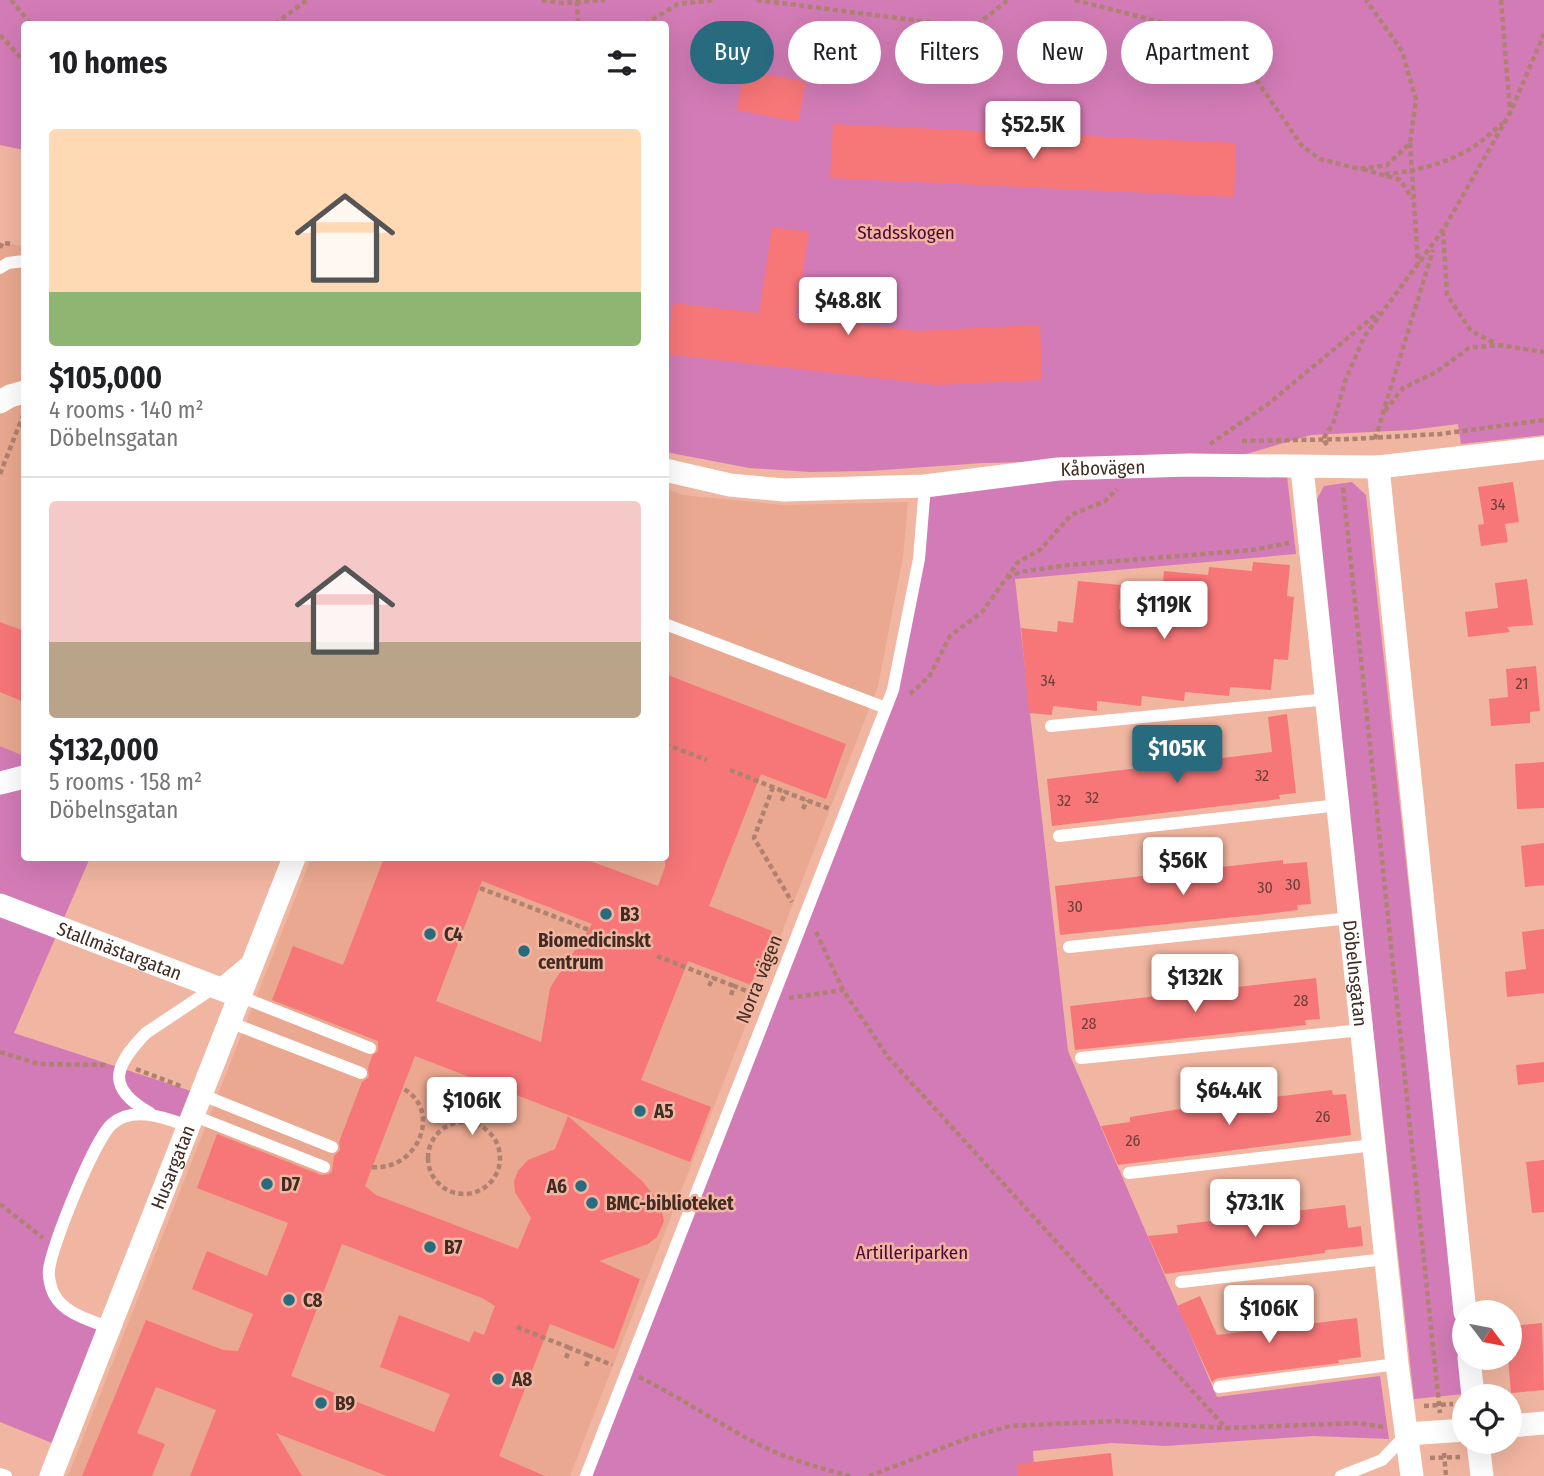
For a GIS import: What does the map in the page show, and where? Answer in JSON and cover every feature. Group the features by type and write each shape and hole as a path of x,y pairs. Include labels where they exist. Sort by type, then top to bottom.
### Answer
{"street":[{"path":"0,402 21,393"},
{"name":"Kåbovägen","path":"669,471 730,485 783,490 925,486 1058,469 1189,465 1377,467 1544,448"},
{"path":"1377,467 1464,1300"},
{"name":"Döbelnsgatan","path":"1301,468 1328,699 1397,1364 1411,1468"},
{"path":"0,783 21,779"},
{"name":"Husargatan","path":"51,1476 293,861"},
{"name":"Stallmästargatan","path":"0,905 239,996"},
{"path":"1522,1425 1544,1423"},
{"path":"1408,1434 1452,1431"}],"lane":[{"path":"0,268 8,263 21,261"},
{"name":"Norra vägen","path":"586,1476 893,690 919,559 925,486"},
{"path":"669,626 886,708"},
{"path":"1051,726 1328,699"},
{"path":"1059,836 1339,805"},
{"path":"1069,947 1351,918"},
{"path":"154,1115 125,1096 118,1081 122,1063 146,1033 215,987 256,954"},
{"path":"239,996 370,1048"},
{"path":"229,1022 361,1073"},
{"path":"1081,1058 1362,1030"},
{"path":"193,1112 324,1167"},
{"path":"109,1328 68,1310 54,1296 48,1272 85,1170 97,1144 112,1123 131,1114 193,1112 332,1147"},
{"path":"1129,1173 1374,1145"},
{"path":"1181,1282 1386,1259"},
{"path":"1219,1387 1397,1364"},
{"path":"1341,1476 1382,1460 1408,1434"},
{"path":"0,1474 6,1476"}],"path":[{"path":"11,0 28,21"},
{"path":"279,21 307,0"},
{"path":"542,0 559,4 605,0"},
{"path":"650,21 683,0"},
{"path":"678,4 715,0"},
{"path":"757,0 971,25 979,23 1008,0"},
{"path":"1075,0 1203,33 1225,45 1256,79 1302,146 1320,159 1400,180 1413,200"},
{"path":"1366,0 1402,51 1416,100 1410,143 1418,266"},
{"path":"1501,0 1510,113"},
{"path":"578,1 578,21"},
{"path":"1323,439 1333,424 1346,379 1364,337 1443,230 1506,121 1544,34"},
{"path":"0,35 21,58"},
{"path":"1385,174 1440,162 1472,148 1506,121"},
{"path":"1359,169 1387,164 1410,143"},
{"path":"1443,230 1447,295 1471,331 1498,345"},
{"path":"1377,467 1375,438 1434,245"},
{"path":"1189,465 1212,442 1268,404 1386,306"},
{"path":"1382,415 1403,388 1436,372 1469,348 1498,345 1544,352"},
{"path":"0,474 21,420"},
{"path":"910,695 929,677 950,636 982,612 1018,562 1041,549 1071,515 1105,501 1141,466"},
{"path":"1340,468 1446,1476"},
{"path":"1006,579 1020,572 1069,565 1252,550 1297,542"},
{"path":"669,746 707,760"},
{"path":"730,770 844,814"},
{"path":"773,787 754,838 805,916 844,990 888,1057 1226,1428"},
{"path":"782,801 785,792"},
{"path":"803,809 807,800"},
{"path":"480,888 634,947"},
{"path":"657,956 771,1000 844,990"},
{"path":"709,986 713,978"},
{"path":"731,995 734,986"},
{"path":"372,1167 402,1161 419,1141 423,1116 415,1099 402,1088"},
{"path":"467,1122 484,1128 494,1139 499,1151 498,1168 491,1182 479,1191 462,1195 453,1193 435,1180 429,1169 430,1146 439,1132 450,1125 467,1122"},
{"path":"419,1141 430,1146"},
{"path":"0,1204 36,1234 56,1245"},
{"path":"517,1327 627,1371 674,1394 765,1447 849,1476"},
{"path":"566,1358 570,1348"},
{"path":"586,1366 590,1356"},
{"path":"869,1476 971,1437 1010,1426 1115,1420 1226,1428 1358,1423 1408,1434"},
{"path":"1411,1468 1444,1458 1480,1458"}],"shaded area":[{"path":"2,243 21,246 21,755 0,746"},
{"name":"Biomedicinskt centrum","path":"669,490 682,495 783,505 908,502 903,557 878,686 570,1476 68,1476 310,861 669,861"}],"green space":[{"name":"Stadsskogen","path":"0,0 1544,0 1544,435 1461,444 1458,424 1411,430 1311,435 1236,457 983,463 869,471 810,472 749,468 669,452 669,21 21,21 21,149 0,145"},
{"name":"Artilleriparken","path":"1286,467 1296,554 1015,579 1068,1051 1217,1397 1380,1376 1389,1439 1313,1436 1165,1446 1112,1443 1033,1451 1035,1476 586,1476 893,690 925,486"},
{"path":"1352,482 1366,495 1454,1300 1452,1370 1461,1370 1463,1384 1452,1384 1452,1395 1414,1399 1315,503 1324,486"},
{"path":"0,746 21,755 21,861 89,861 14,1033 200,1094 188,1126 131,1114 98,1144 48,1272 54,1295 109,1328 62,1447 0,1422"}],"building":[{"path":"774,76 788,79 788,84 806,84 798,122 737,110 742,84 774,84"},
{"path":"833,124 1236,143 1234,197 830,178"},
{"path":"772,227 809,232 796,317 918,331 1040,325 1042,380 937,385 669,354 673,303 759,313"},
{"path":"1513,482 1519,522 1505,524 1508,542 1481,546 1478,525 1484,524 1478,487"},
{"path":"1253,562 1290,565 1287,596 1294,597 1288,660 1274,659 1271,690 1230,687 1229,696 1185,692 1184,701 1142,696 1141,706 1097,701 1097,711 1053,706 1052,715 1029,713 1021,628 1057,632 1058,621 1073,623 1078,581 1121,585 1119,609 1160,614 1164,571 1208,575 1209,567 1252,571"},
{"path":"1527,579 1533,625 1507,627 1510,632 1468,637 1465,612 1498,608 1495,583"},
{"path":"0,622 21,630 21,701 0,692"},
{"path":"1536,666 1540,711 1530,712 1530,723 1491,726 1489,699 1508,697 1506,669"},
{"path":"669,676 846,744 826,799 761,774 709,906 772,931 751,985 688,961 641,1080 711,1107 690,1162 415,1056 365,1186 376,1195 518,1249 531,1218 515,1192 514,1181 518,1171 528,1160 555,1149 568,1116 642,1181 660,1203 664,1221 657,1237 648,1244 599,1261 640,1279 614,1349 550,1324 499,1456 545,1476 387,1476 276,1433 302,1476 190,1476 216,1410 156,1387 137,1433 165,1444 152,1476 82,1476 146,1320 223,1350 238,1351 253,1314 192,1289 207,1251 267,1276 288,1223 197,1188 217,1134 321,1175 332,1171 334,1156 340,1150 339,1142 362,1082 369,1077 368,1068 372,1056 378,1051 378,1041 272,1000 293,946 343,965 383,861 590,861 658,886 665,861 669,861","holes":["482,881 592,924 550,988 541,1042 436,1001","342,1244 482,1298 495,1306 484,1335 474,1331 469,1342 399,1315 380,1367 450,1394 434,1432 291,1376"]},
{"path":"1287,714 1296,793 1279,795 1280,799 1052,826 1047,779 1272,752 1268,717"},
{"path":"1544,762 1544,808 1517,809 1515,764"},
{"path":"1544,843 1544,885 1525,887 1521,846"},
{"path":"1283,860 1283,864 1307,862 1311,904 1297,905 1298,910 1060,935 1055,886"},
{"path":"1544,929 1544,993 1507,997 1505,972 1526,969 1522,932"},
{"path":"1316,978 1320,1019 1305,1020 1306,1025 1075,1050 1070,1006"},
{"path":"1544,1062 1544,1082 1518,1085 1516,1065"},
{"path":"1332,1090 1333,1095 1346,1094 1351,1135 1118,1165 1101,1126 1130,1122 1130,1117 1199,1106"},
{"path":"1544,1160 1544,1212 1532,1213 1526,1162"},
{"path":"1345,1205 1348,1228 1361,1226 1363,1246 1165,1274 1148,1236 1178,1233 1177,1225"},
{"path":"1200,1296 1217,1335 1357,1318 1361,1357 1338,1360 1339,1363 1218,1378 1212,1382 1177,1306"},
{"path":"1542,1323 1544,1390 1522,1392 1522,1384 1510,1384 1509,1370 1522,1370 1522,1325"},
{"path":"1111,1453 1113,1476 1017,1476 1017,1464"}],"place":[{"name":"B3","path":"606,914"},
{"name":"C4","path":"430,934"},
{"name":"Biomedicinskt centrum","path":"524,951"},
{"name":"A5","path":"640,1111"},
{"name":"D7","path":"267,1184"},
{"name":"A6","path":"581,1186"},
{"name":"BMC-biblioteket","path":"592,1203"},
{"name":"B7","path":"430,1247"},
{"name":"C8","path":"289,1300"},
{"name":"A8","path":"498,1379"},
{"name":"B9","path":"321,1403"}]}
